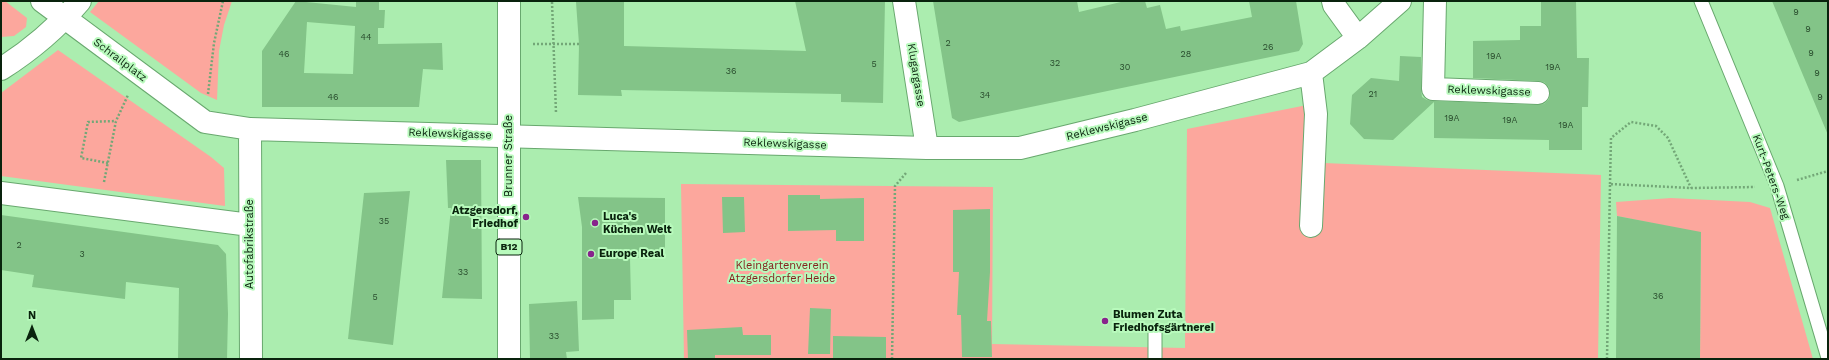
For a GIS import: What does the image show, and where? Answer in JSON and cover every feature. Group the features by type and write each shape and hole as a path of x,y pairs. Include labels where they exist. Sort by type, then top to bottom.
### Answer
{"street":[{"path":"42,1 65,18"},
{"path":"1,69 26,53 65,18 80,1"},
{"name":"Brunner Straße","path":"508,359 509,1"},
{"name":"Klugargasse","path":"904,1 927,148"},
{"path":"1334,1 1334,5 1358,38"},
{"name":"Reklewskigasse","path":"250,129 927,148 1020,148 1135,120 1311,72 1358,38 1400,1"},
{"name":"Reklewskigasse","path":"1435,1 1433,89 1538,93"},
{"name":"Schrailplatz","path":"65,18 205,122 250,129"},
{"path":"1310,226 1316,114 1311,72"},
{"name":"Autofabrikstraße","path":"250,129 251,359"},
{"path":"1,193 250,225"}],"lane":[{"name":"Kurt-Peters-Weg","path":"1701,1 1777,186 1828,358"},
{"path":"1155,331 1155,359"}],"path":[{"path":"205,122 214,43 223,1"},
{"path":"552,2 556,115"},
{"path":"531,44 579,44"},
{"path":"98,206 116,121 138,73"},
{"path":"108,163 81,158 88,122 116,121"},
{"path":"1607,359 1612,138 1631,122 1656,126 1668,138 1691,188"},
{"path":"892,359 895,186 927,148"},
{"path":"1610,184 1691,188 1777,186 1828,171"}],"green space":[{"path":"1,1 5,1 27,18 26,27 14,36 1,37"},
{"path":"99,1 232,1 224,25 219,51 217,100 201,93 90,12"},
{"path":"58,50 211,157 224,168 225,206 1,176 1,93"},
{"name":"Kleingartenverein Atzgersdorfer Heide","path":"1322,102 1324,163 1601,175 1598,359 684,359 681,184 993,187 992,344 1185,348 1187,129"},
{"path":"1671,198 1750,202 1770,208 1813,359 1700,359 1701,233 1617,216 1616,202"}],"building":[{"path":"296,1 356,7 356,1 379,1 379,10 385,10 384,28 378,28 378,44 442,43 443,70 423,69 419,107 262,107 262,51","holes":["307,22 355,26 353,74 304,73"]},
{"path":"624,1 624,46 806,51 795,1 885,1 883,103 841,102 841,94 621,90 622,96 578,95 579,44 576,2"},
{"path":"933,1 1077,1 1079,12 1125,1 1145,1 1147,8 1160,5 1166,29 1180,26 1181,31 1252,17 1249,1 1296,1 1303,44 1299,51 959,122 952,118"},
{"path":"1541,1 1576,1 1577,58 1589,58 1588,107 1582,107 1582,150 1549,150 1549,140 1434,138 1434,102 1393,140 1364,139 1350,124 1352,95 1371,78 1399,81 1400,56 1421,57 1422,97 1427,100 1538,105 1544,104 1549,99 1550,93 1549,87 1544,82 1473,78 1473,41 1520,40 1520,26 1541,26"},
{"path":"1772,1 1828,1 1828,135"},
{"path":"446,160 481,160 482,299 442,298 451,208 448,208"},
{"path":"410,191 393,345 348,339 364,193"},
{"path":"788,195 820,195 820,199 864,198 864,241 836,241 836,230 788,231"},
{"path":"578,197 665,198 665,257 630,258 631,300 614,300 614,319 582,320 582,227"},
{"path":"722,197 744,197 745,232 723,233"},
{"path":"990,209 990,272 987,321 991,321 992,357 962,357 961,315 957,315 959,272 953,272 953,210"},
{"path":"1,215 218,245 226,254 228,314 227,359 178,359 179,288 126,282 125,299 32,287 34,275 1,270"},
{"path":"1617,216 1701,232 1700,359 1616,359"},
{"path":"577,301 579,351 566,352 567,359 530,359 529,304"},
{"path":"810,308 831,309 830,354 808,354"},
{"path":"742,327 743,335 771,335 771,355 715,355 715,358 688,359 687,330"},
{"path":"833,336 886,337 886,359 833,359"}],"place":[{"name":"Atzgersdorf, Friedhof","path":"526,217"},
{"name":"Luca's Küchen Welt","path":"595,223"},
{"name":"Europe Real","path":"591,254"},
{"name":"Blumen Zuta Friedhofsgärtnerei","path":"1105,321"}]}
